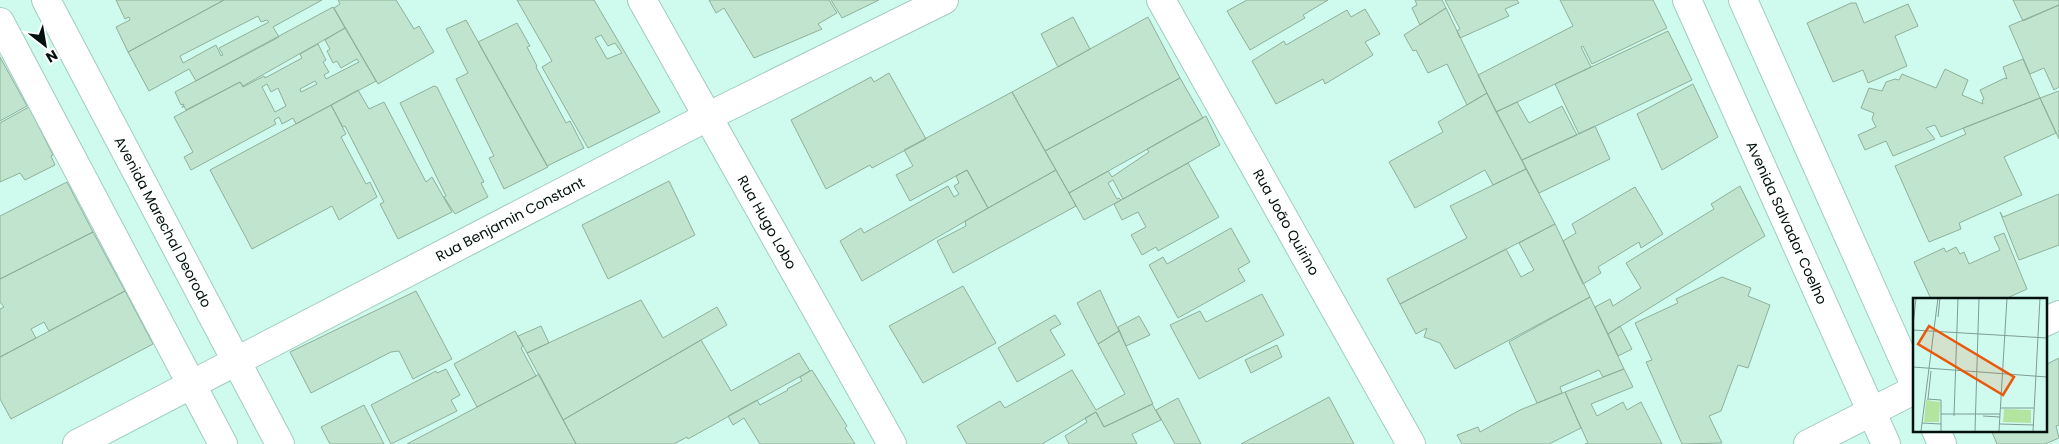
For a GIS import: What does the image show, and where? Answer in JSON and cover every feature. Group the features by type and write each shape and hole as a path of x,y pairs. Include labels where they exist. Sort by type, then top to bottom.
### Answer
{"street":[{"name":"Avenida Marechal Deorodo","path":"46,0 280,444"},
{"name":"Rua Hugo Lobo","path":"642,0 892,444"},
{"name":"Rua Benjamin Constant","path":"77,444 708,117 944,0"},
{"name":"Rua João Quirino","path":"1161,0 1411,444"},
{"name":"Avenida Salvador Coelho","path":"1687,0 1886,444"},
{"path":"1743,0 1913,380"},
{"path":"0,22 223,444"},
{"path":"2046,322 2059,315"},
{"path":"1808,444 1913,390"},
{"path":"1937,432 1942,444"}],"building":[{"path":"116,0 224,0 128,52 116,27 130,20 129,17 125,19"},
{"path":"224,0 322,0 273,27 279,37 196,81 189,69 149,91 128,52","holes":["258,16 261,22 267,20 269,22 219,48 223,55 221,56 216,45 183,63 180,56"]},
{"path":"338,0 396,0 414,29 419,26 434,52 378,84 334,8 340,4"},
{"path":"517,0 594,0 660,112 588,148 542,67 552,61","holes":["601,35 608,46 615,43 622,53 607,59 595,38"]},
{"path":"709,0 829,0 837,13 818,24 822,29 754,58 724,8 716,13"},
{"path":"831,0 879,0 842,18"},
{"path":"1247,0 1328,0 1303,15 1305,18 1250,50 1227,11"},
{"path":"1415,0 1442,0 1446,8 1420,25 1412,8 1417,5"},
{"path":"1445,0 1517,0 1519,3 1505,9 1509,16 1460,38 1457,31 1460,29"},
{"path":"1560,0 1653,0 1667,28 1592,64 1583,46 1581,47 1591,67 1496,112 1478,75 1573,26"},
{"path":"2013,0 2059,0 2059,5 2023,21"},
{"path":"1851,3 1856,3 1864,23 1908,4 1918,26 1895,36 1907,66 1868,83 1863,70 1833,82 1807,23"},
{"path":"2059,5 2059,87 2054,90 2044,68 2030,74 2009,26"},
{"path":"333,7 345,28 243,86 240,82 186,110 184,106 182,108 184,104 181,105 175,92"},
{"path":"1446,8 1487,93 1467,105 1447,64 1428,73 1416,50 1413,51 1404,35"},
{"path":"1365,9 1380,34 1365,42 1373,55 1325,84 1323,79 1276,104 1252,61 1284,41 1286,45 1347,10 1351,17"},
{"path":"1073,17 1090,49 1058,67 1041,34"},
{"path":"1148,17 1180,78 1045,151 1012,92"},
{"path":"466,20 548,167 504,189 489,158 494,156 456,79 468,73 446,29"},
{"path":"517,23 530,46 527,47 536,67 566,123 570,121 584,148 547,166 478,42"},
{"path":"345,28 376,81 296,124 293,118 282,124 279,117 274,120 276,124 191,170 184,157 193,152 174,117 240,82 243,87 264,76 265,78 302,58 300,54 318,44 326,60 323,62 329,72 324,75 326,79 359,62 357,59 341,68 337,61 333,63 327,51 330,49 325,40","holes":["315,81 317,84 301,92 300,89","267,84 271,92 278,88 286,106 275,112 262,87"]},
{"path":"1668,31 1692,80 1579,134 1555,84"},
{"path":"0,57 27,106 0,121"},
{"path":"2023,59 2040,98 1941,137 1935,125 1926,128 1935,139 1893,156 1886,141 1865,150 1858,135 1876,127 1872,119 1874,113 1861,108 1869,88 1882,91 1886,82 1895,79 1899,80 1902,74 1936,88 1945,69 1968,80 1962,95 1983,104 1982,100 1984,99 1980,90 2005,78 2007,79 2003,67"},
{"path":"889,73 926,139 872,168 870,165 826,189 791,120 871,77 874,82"},
{"path":"1180,78 1203,118 1069,193 1045,151"},
{"path":"1693,84 1718,137 1662,170 1637,114"},
{"path":"434,86 437,87 484,182 481,183 488,197 455,214 444,197 446,196 400,103"},
{"path":"358,90 369,109 384,102 426,182 432,177 452,212 398,239 380,204 384,202 345,126 343,127 331,105"},
{"path":"2059,91 2059,139 2040,98"},
{"path":"1012,92 1056,170 988,208 967,170 910,201 896,175 913,166 904,150"},
{"path":"1487,93 1526,169 1493,185 1485,170 1415,208 1389,162 1443,132 1438,122"},
{"path":"2040,98 2056,133 2004,157 2022,195 1959,223 1961,229 1929,242 1895,166 1966,134 1963,128"},
{"path":"1517,102 1529,123 1562,106 1577,135 1522,160 1496,112"},
{"path":"331,105 346,134 341,137 366,184 370,182 377,197 339,220 332,206 252,249 210,170"},
{"path":"29,107 53,155 51,156 55,165 25,180 20,173 0,182 0,123"},
{"path":"1206,116 1220,145 1123,199 1113,180 1108,183 1117,199 1121,200 1084,220 1069,193 1108,171 1112,177 1149,152 1147,149"},
{"path":"1595,126 1610,159 1539,193 1522,160"},
{"path":"1188,163 1219,217 1158,251 1156,247 1142,255 1131,235 1146,227 1138,212 1122,220 1114,204"},
{"path":"1526,169 1555,224 1400,304 1387,279 1467,238 1450,206"},
{"path":"967,170 988,208 862,281 840,241 861,228 864,233 948,186 954,197 959,194 954,186 959,183 956,176"},
{"path":"1056,170 1076,206 953,273 937,241 966,226 965,221"},
{"path":"669,181 695,235 608,279 582,225"},
{"path":"67,182 93,232 0,279 0,216"},
{"path":"1740,186 1765,236 1608,334 1595,307 1610,299 1613,306 1641,288 1626,263 1714,209 1711,204"},
{"path":"1635,187 1663,234 1641,248 1639,242 1598,267 1601,273 1583,284 1563,241 1576,233 1572,224"},
{"path":"2059,194 2059,245 2019,260 2000,212 2003,217"},
{"path":"1555,224 1590,297 1455,369 1440,343 1424,337 1427,328 1416,334 1400,304 1506,249 1521,277 1534,270 1519,243"},
{"path":"1231,228 1250,262 1238,269 1245,281 1178,318 1149,265 1163,257 1167,264"},
{"path":"93,232 125,291 49,331 44,322 31,329 36,338 0,357 0,309 4,307 0,302 0,279"},
{"path":"2004,233 2027,289 2007,298 1931,298 1914,262 1944,248 1946,252 1956,247 1960,254 1964,252 1969,264 2000,250 1994,237"},
{"path":"1722,277 1751,288 1748,296 1770,305 1748,368 1738,365 1721,411 1709,416 1722,443 1682,444 1646,362 1652,360 1635,323 1678,303 1676,299"},
{"path":"963,286 996,343 923,383 889,326"},
{"path":"1100,290 1119,331 1098,344 1077,303"},
{"path":"125,291 153,344 11,419 0,399 0,357"},
{"path":"416,291 452,359 413,379 399,351 391,352 311,393 290,352"},
{"path":"1262,294 1284,335 1199,379 1170,325 1200,311 1206,322"},
{"path":"1590,297 1624,369 1603,377 1599,370 1560,387 1562,393 1537,403 1509,342"},
{"path":"641,300 663,338 717,307 727,325 563,420 527,353"},
{"path":"1055,315 1061,324 1050,330 1065,355 1017,382 998,348"},
{"path":"1139,316 1150,335 1126,346 1118,327"},
{"path":"541,326 549,343 527,353 518,336"},
{"path":"1620,326 1632,349 1618,356 1608,334"},
{"path":"515,331 523,346 521,348 536,376 477,407 454,364"},
{"path":"1119,331 1153,404 1104,427 1096,412 1042,444 967,444 957,426 1000,401 1005,408 1072,370 1096,410 1125,394 1098,344"},
{"path":"701,340 731,391 799,353 810,371 688,439 687,437 674,444 576,444 563,420"},
{"path":"1277,345 1282,357 1251,373 1245,360"},
{"path":"2059,358 2059,425 2056,426 2059,438 2045,444 1997,444 1992,432 2046,432 2046,364"},
{"path":"446,369 460,395 451,400 457,411 391,444 371,405 436,371 437,373"},
{"path":"1624,369 1633,387 1591,404 1597,416 1623,402 1627,410 1641,402 1662,444 1585,444 1588,443 1565,392"},
{"path":"812,370 847,426 845,428 855,444 760,444 744,418 733,425 728,416 757,400 760,405 788,390 802,381 800,377"},
{"path":"539,374 576,444 407,444 536,376"},
{"path":"1565,392 1581,428 1549,444 1462,444 1457,435 1478,427 1480,432 1520,410"},
{"path":"1329,397 1354,444 1241,444"},
{"path":"1178,398 1201,444 1175,444 1156,410"},
{"path":"1152,404 1161,420 1132,434 1137,444 1069,444 1065,436 1087,422 1085,418 1096,412 1104,427"},
{"path":"364,405 384,444 330,444 321,427"}]}
